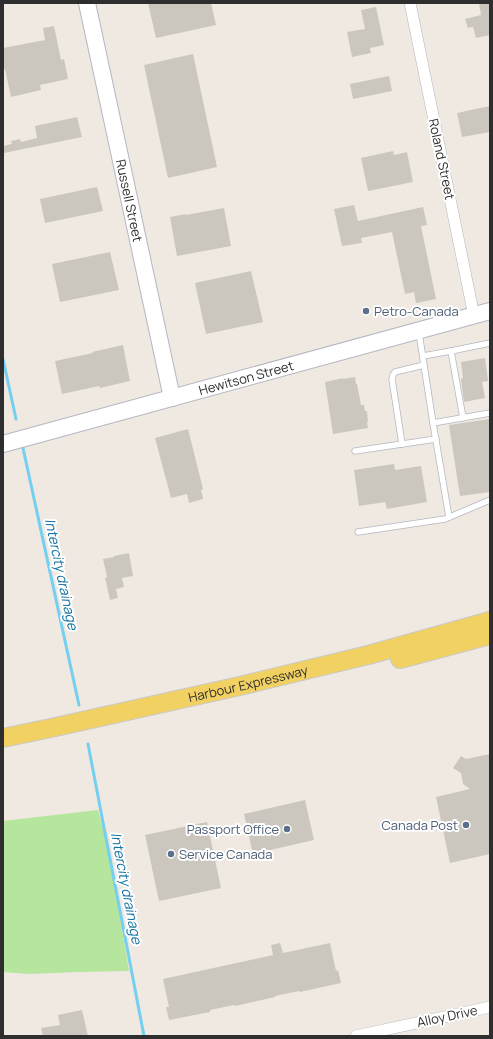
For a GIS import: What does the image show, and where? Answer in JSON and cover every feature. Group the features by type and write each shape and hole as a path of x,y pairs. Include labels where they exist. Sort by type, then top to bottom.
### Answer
{"main road":[{"name":"Harbour Expressway","path":"3,749 329,677 450,645 487,625"},
{"name":"Harbour Expressway","path":"3,738 244,685 487,625"},
{"path":"450,645 490,638"},
{"path":"3,733 45,729"}],"street":[{"name":"Russell Street","path":"87,3 172,398"},
{"name":"Roland Street","path":"410,3 474,316"},
{"name":"Hewitson Street","path":"3,444 490,311"},
{"name":"Alloy Drive","path":"356,1036 490,1007"}],"lane":[{"path":"418,331 449,517"},
{"path":"423,356 490,343"},
{"path":"451,351 463,418"},
{"path":"402,444 392,379 393,375 395,372 424,365"},
{"path":"433,424 490,413"},
{"path":"355,451 436,439"},
{"path":"358,532 445,519 490,500"}],"green space":[{"path":"98,810 112,861 113,877 129,971 29,974 3,972 3,821"}],"building":[{"path":"148,3 211,3 216,25 156,38"},
{"path":"479,3 490,3 490,35 476,38 473,27 468,28 465,19 481,15"},
{"path":"376,7 384,45 370,48 371,53 352,57 347,32 365,29 361,10"},
{"path":"54,26 61,60 64,59 68,79 40,85 41,90 11,97 5,69 3,69 3,48 45,40 43,28"},
{"path":"193,54 217,167 168,178 144,65"},
{"path":"389,76 392,91 353,99 350,84"},
{"path":"490,106 490,132 462,137 457,113"},
{"path":"77,117 82,137 4,153 3,146 12,144 11,141 20,139 21,142 37,138 35,126"},
{"path":"393,151 394,155 407,152 413,182 368,191 361,158"},
{"path":"97,187 103,211 45,223 40,199"},
{"path":"354,205 358,221 423,207 427,225 421,226 436,299 416,303 414,292 405,294 392,232 361,238 362,243 342,246 334,209"},
{"path":"224,208 231,246 177,256 170,217"},
{"path":"110,252 119,290 60,302 52,264"},
{"path":"251,271 263,322 206,334 195,283"},
{"path":"123,345 130,381 100,388 99,386 62,394 55,361"},
{"path":"485,358 488,381 482,382 485,398 464,402 461,379 463,378 461,362"},
{"path":"355,377 361,405 364,405 365,411 367,411 368,428 333,434 325,382"},
{"path":"490,419 490,492 460,496 449,425"},
{"path":"188,429 203,489 201,490 203,499 189,503 187,494 171,498 155,438"},
{"path":"394,464 395,470 421,466 427,502 387,509 385,502 359,506 354,470"},
{"path":"129,553 133,576 122,578 124,587 116,589 118,598 110,600 105,578 107,577 103,559"},
{"name":"Canada Post","path":"490,754 490,854 450,863 436,797 470,789 463,784 461,773 453,768 461,756 466,759"},
{"path":"305,800 314,840 253,854 244,814"},
{"path":"207,822 221,888 159,901 145,835"},
{"path":"280,943 283,953 330,943 336,971 338,970 341,983 169,1020 166,1007 169,1007 163,979 273,955 271,945"},
{"path":"82,1010 88,1036 43,1036 41,1028 60,1025 58,1015"}],"waterway":[{"name":"Intercity drainage","path":"3,359 16,419"},
{"name":"Intercity drainage","path":"23,448 79,705"},
{"name":"Intercity drainage","path":"88,744 144,1036"}],"place":[{"name":"Petro-Canada","path":"366,311"},
{"name":"Canada Post","path":"466,825"},
{"name":"Passport Office","path":"287,829"},
{"name":"Service Canada","path":"171,854"}]}
